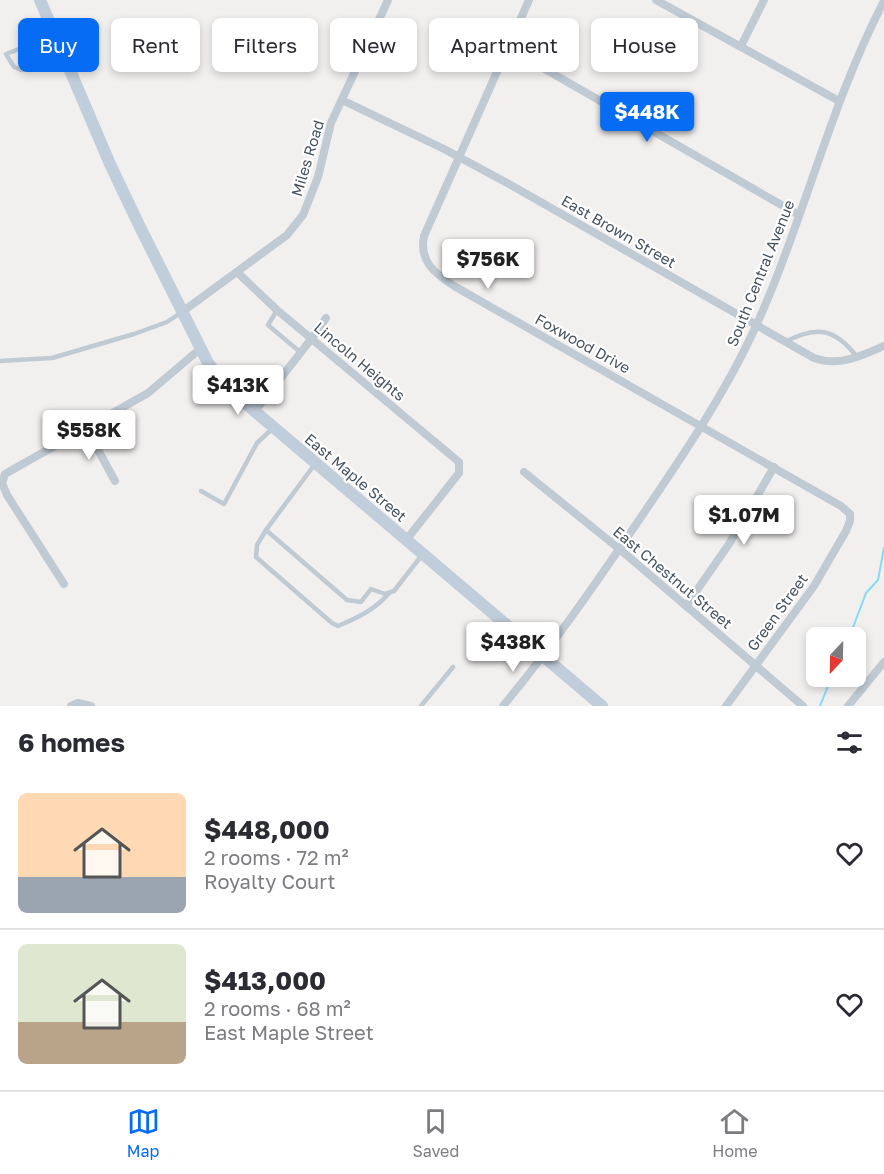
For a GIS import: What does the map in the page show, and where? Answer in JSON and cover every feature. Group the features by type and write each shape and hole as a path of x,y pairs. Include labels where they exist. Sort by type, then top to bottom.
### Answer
{"main road":[{"name":"East Maple Street","path":"40,0 48,18"},
{"name":"East Maple Street","path":"71,72 127,201 200,349 222,381 602,706"}],"street":[{"name":"Miles Road","path":"182,312 287,235 303,215 318,177 328,134 388,0"},
{"name":"Foxwood Drive","path":"521,18 529,0"},
{"path":"656,0 839,101"},
{"path":"741,46 764,0"},
{"name":"South Central Avenue","path":"503,706 544,655 619,550 702,425 740,359 756,325 799,215 839,101 865,38 884,1"},
{"name":"Foxwood Drive","path":"497,72 424,236 423,252 428,266 453,286 774,467"},
{"path":"550,72 799,215"},
{"name":"East Brown Street","path":"342,100 459,157 822,361 838,362 884,346"},
{"name":"Lincoln Heights","path":"237,272 278,310 453,455 461,465 459,473 407,540"},
{"path":"255,411 326,318"},
{"path":"64,584 10,501 4,488 3,478 14,468 148,393 200,349"},
{"path":"86,428 115,482"},
{"path":"686,606 729,544 774,467"},
{"name":"Green Street","path":"726,706 814,586 846,531 851,517 849,512 841,506 774,467"},
{"name":"East Chestnut Street","path":"524,471 756,664 803,706"},
{"path":"848,706 884,662"},
{"path":"71,706 78,703 91,706"}],"lane":[{"path":"18,49 6,54 14,66 18,67"},
{"path":"278,310 268,325 300,352"},
{"path":"0,360 38,360 68,354 146,330 167,322 182,312"},
{"path":"785,342 814,330 824,332 846,343 857,357"},
{"path":"201,491 224,504 257,443 274,427"},
{"path":"316,463 266,530 257,545 256,557 338,626 356,619 382,601 389,592"},
{"path":"266,530 347,600 361,602 371,589 385,594 394,591 423,553"},
{"path":"421,706 453,667"}],"waterway":[{"path":"853,627 866,593 878,580 884,548"},
{"path":"820,706 828,687"}]}
